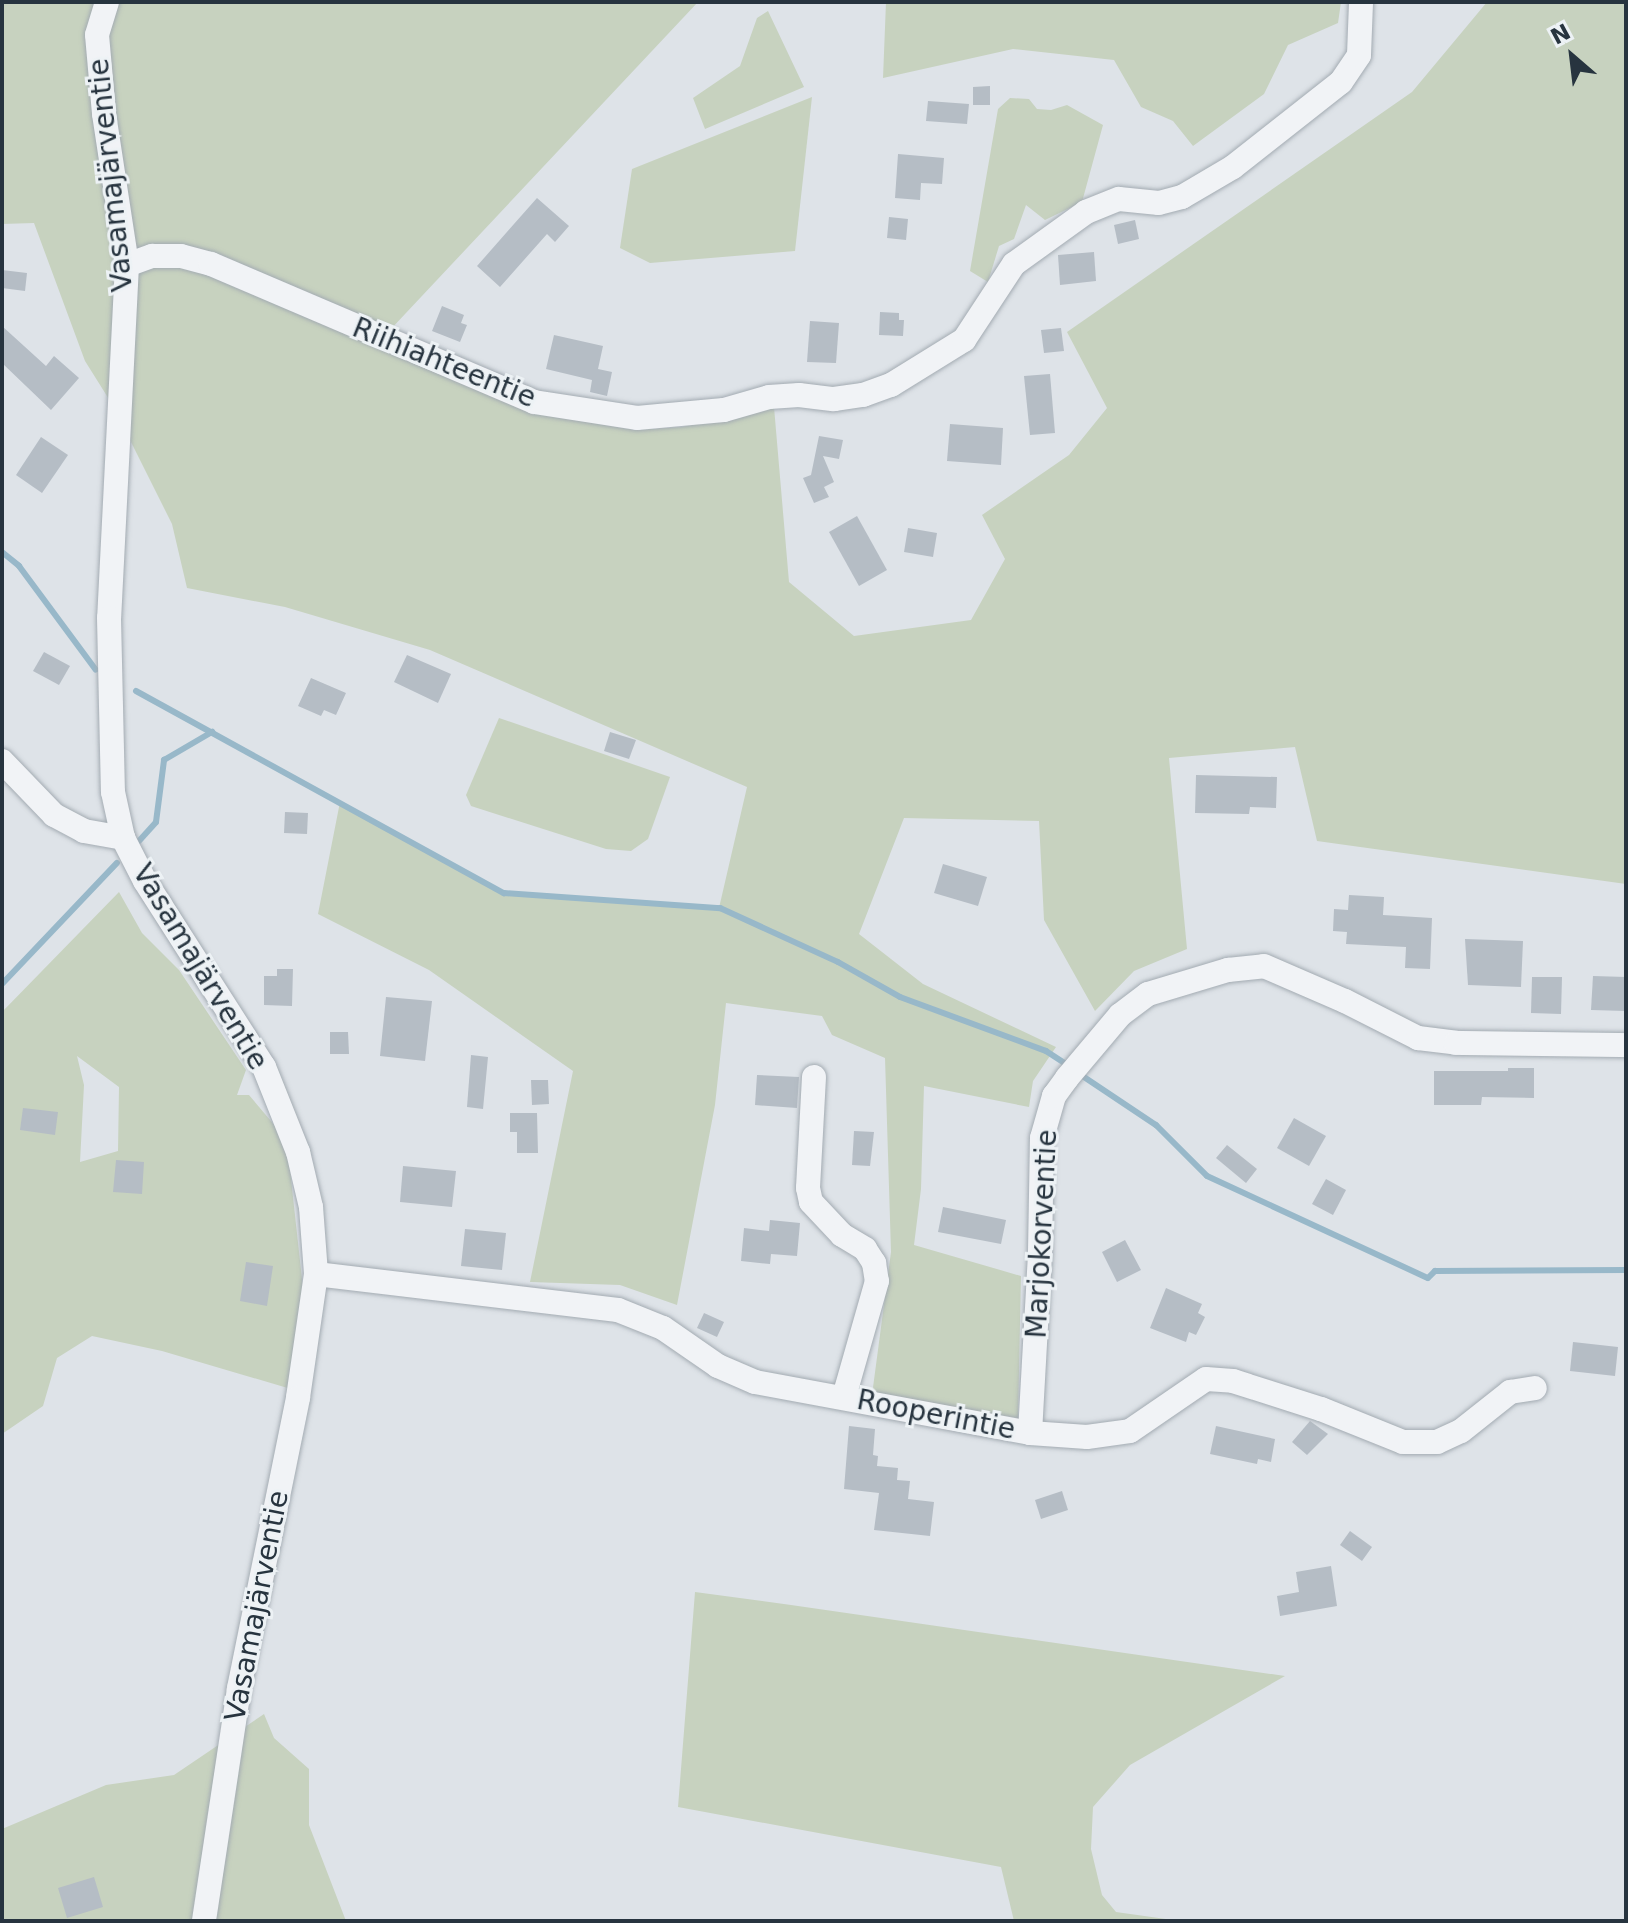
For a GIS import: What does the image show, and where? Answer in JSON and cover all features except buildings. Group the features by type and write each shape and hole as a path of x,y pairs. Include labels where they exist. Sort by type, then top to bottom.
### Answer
{"street":[{"name":"Vasamajärventie","path":"107,2 97,35 104,114 127,265 109,618 113,792 123,838 168,920 264,1067 298,1152 311,1207 316,1274 298,1398 239,1689 204,1921"},
{"name":"Riihiahteentie","path":"127,265 152,256 181,256 211,264 534,402 637,418 724,410 769,397 799,395 834,399 863,395 891,385 964,340 1014,264 1086,212 1119,199 1159,203 1182,197 1233,167 1341,82 1359,55 1361,2"},
{"path":"2,761 54,815 84,831 123,838"},
{"name":"Marjokorventie","path":"1030,1433 1040,1252 1042,1138 1054,1096 1073,1069 1120,1015 1148,994 1228,970 1264,966 1345,1001 1418,1038 1456,1043 1626,1045"},
{"path":"814,1077 808,1188 811,1202 842,1235 865,1249 874,1263 877,1281 844,1397"},
{"name":"Rooperintie","path":"316,1274 618,1310 663,1328 718,1366 755,1382 1030,1433 1087,1437 1130,1431 1206,1379 1233,1381 1321,1409 1403,1442 1437,1442 1461,1431 1510,1392 1535,1388"}],"green space":[{"path":"2,2 698,2 375,346 529,411 634,430 682,427 774,407 789,582 854,636 971,620 1005,559 982,515 1069,455 1107,408 1067,332 1412,92 1487,2 1626,2 1626,884 1317,841 1295,747 1169,758 1187,949 1134,971 1095,1011 1044,920 1039,821 904,818 859,934 923,984 1056,1047 1033,1081 1029,1107 924,1086 921,1189 914,1245 1021,1276 1018,1418 872,1395 891,1252 885,1058 832,1035 822,1016 726,1003 715,1105 677,1305 620,1285 530,1282 573,1071 429,970 318,914 340,802 504,893 719,908 747,787 430,650 285,607 187,588 172,524 112,404 85,361 34,223 2,224"},
{"path":"886,2 1341,2 1338,23 1288,45 1264,94 1193,146 1173,121 1141,107 1114,60 1013,49 883,78"},
{"path":"768,11 804,87 705,129 693,98 740,66 757,18"},
{"path":"812,97 795,251 650,263 620,248 632,169"},
{"path":"1010,98 1029,99 1037,109 1051,110 1067,105 1103,125 1082,202 1045,220 1026,205 1014,239 999,246 988,282 970,271 998,109"},
{"path":"499,718 670,777 648,839 631,851 606,849 471,806 466,795"},
{"path":"119,892 142,933 179,970 246,1070 237,1095 249,1095 276,1127 289,1161 303,1288 291,1389 162,1351 92,1336 57,1358 43,1406 2,1434 2,1012","holes":["77,1056 119,1087 118,1151 80,1162 84,1085"]},
{"path":"695,1592 1285,1676 1130,1765 1093,1807 1091,1849 1102,1895 1116,1912 1180,1921 1014,1921 1001,1867 678,1807"},
{"path":"264,1714 274,1738 309,1769 309,1825 346,1921 2,1921 2,1829 106,1785 174,1775"}],"waterway":[{"path":"2,552 19,566 96,670"},
{"path":"136,691 504,893 720,908 838,962 900,997 1046,1051 1069,1066"},
{"path":"139,841 156,822 164,760 212,732"},
{"path":"2,984 117,863"},
{"path":"1078,1073 1156,1125 1207,1176 1428,1278 1435,1271 1626,1270"}]}
